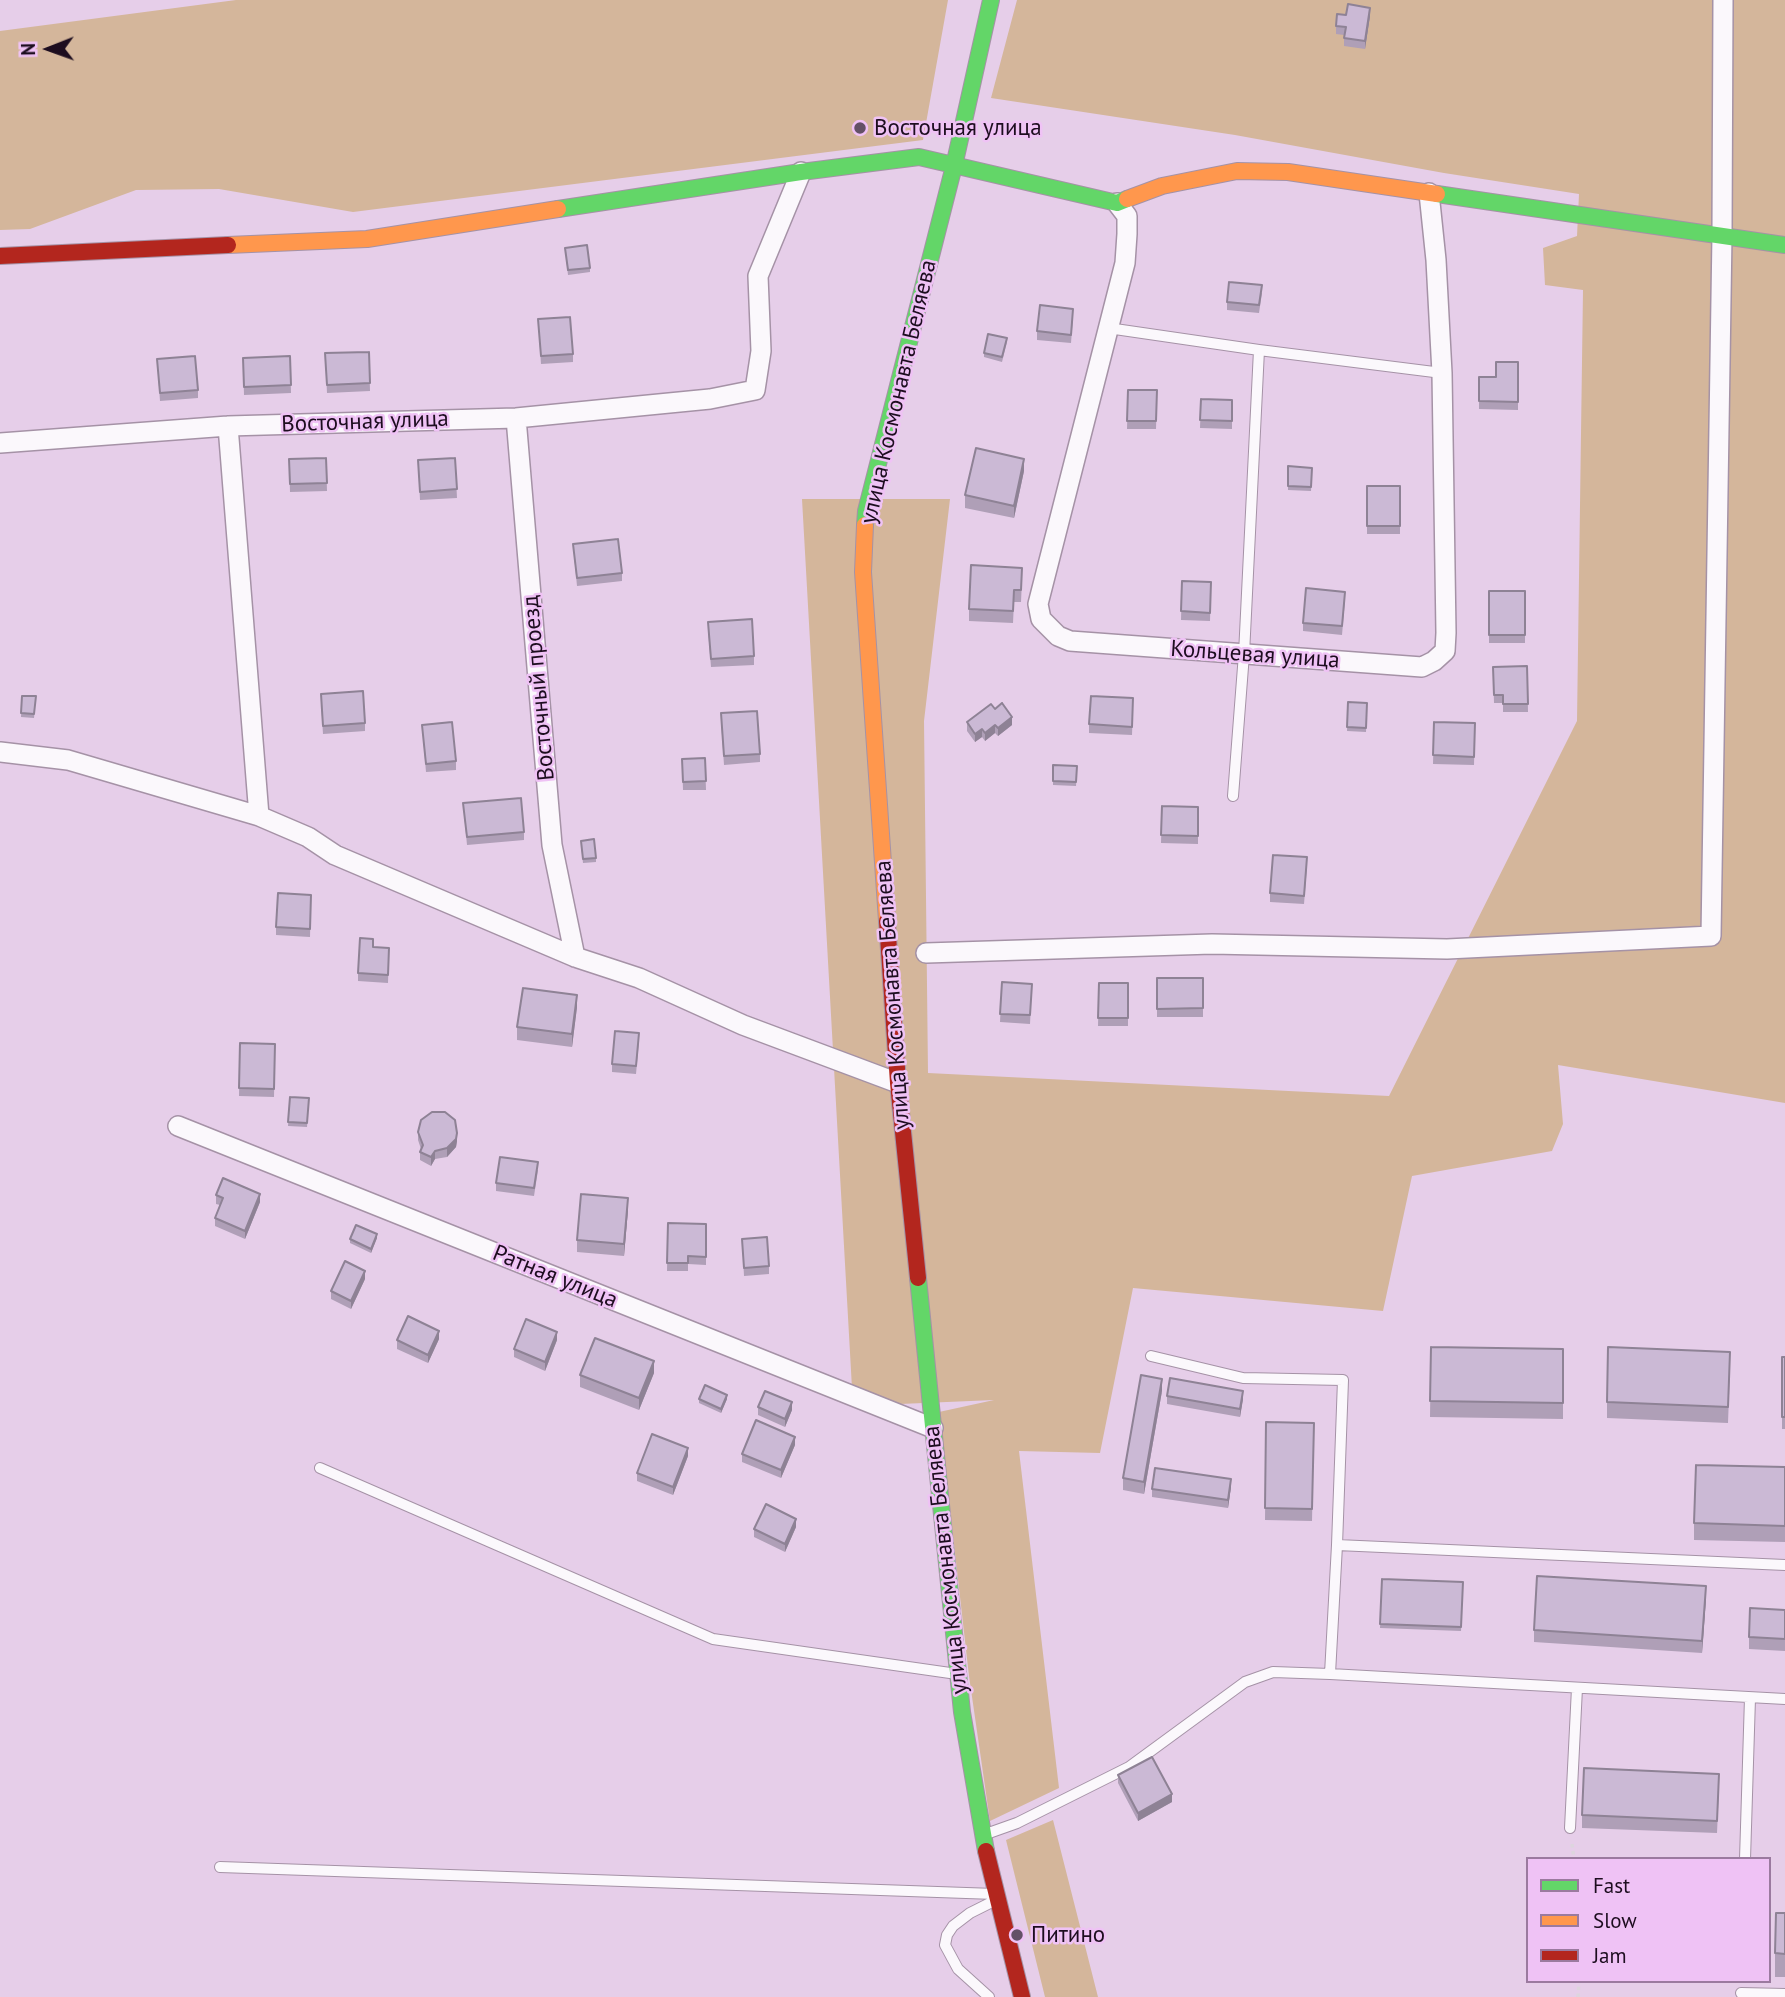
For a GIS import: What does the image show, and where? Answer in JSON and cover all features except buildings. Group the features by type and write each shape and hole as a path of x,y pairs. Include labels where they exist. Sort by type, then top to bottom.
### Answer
{"street":[{"name":"улица Космонавта Беляева","path":"991,0 954,166 866,511 863,572 898,1083 962,1712 982,1835 1022,1997"},
{"path":"926,953 1212,944 1447,949 1711,936 1723,235 1723,0"},
{"path":"0,256 367,239 801,172 919,157 1117,203 1162,186 1237,171 1288,172 1785,245"},
{"name":"Восточная улица","path":"0,443 228,426 516,418 710,399 755,390 761,351 758,276 801,172"},
{"name":"Кольцевая улица","path":"1117,203 1127,216 1125,263 1038,604 1041,619 1058,636 1070,641 1422,667 1445,651 1446,633 1441,373 1436,260 1429,193"},
{"name":"Восточный проезд","path":"516,418 552,845 575,957"},
{"path":"228,426 259,816"},
{"path":"0,752 68,760 259,816 308,837 335,855 575,957 639,978 743,1025 898,1083"},
{"name":"Ратная улица","path":"178,1126 933,1429"}],"lane":[{"path":"1108,328 1441,373"},
{"path":"1233,796 1244,654 1259,350"},
{"path":"1151,1356 1243,1378 1343,1380 1330,1674"},
{"path":"320,1468 713,1639 958,1675"},
{"path":"1337,1545 1785,1565"},
{"path":"982,1835 1017,1823 1129,1768 1245,1682 1273,1672 1785,1699"},
{"path":"1570,1828 1577,1688"},
{"path":"1745,1857 1751,1698"},
{"path":"220,1867 996,1896"},
{"path":"989,1997 958,1969 945,1945 953,1926 996,1896"},
{"path":"1741,1995 1785,1994"}],"shaded area":[{"path":"236,0 948,0 923,140 353,212 219,189 136,190 30,229 0,230 0,31"},
{"path":"1017,0 1785,0 1785,1103 1558,1065 1563,1124 1552,1151 1412,1176 1383,1311 1133,1288 1100,1453 1019,1451 1059,1788 990,1821 969,1676 939,1412 994,1400 853,1406 802,499 950,499 924,721 928,1073 1389,1096 1577,721 1583,290 1545,285 1543,248 1577,236 1579,194 1444,173 1235,135 991,98"},
{"path":"1053,1820 1098,1997 1045,1997 1006,1840"}],"traffic: fast":[{"path":"865,525 866,511 954,166 991,0"},
{"path":"558,209 919,157 1117,203 1127,199"},
{"path":"1437,194 1785,245"},
{"path":"918,1278 962,1712 986,1851"}],"traffic: slow":[{"path":"1127,199 1162,186 1237,171 1288,172 1437,194"},
{"path":"228,245 367,239 558,209"},
{"path":"865,525 863,572 887,921"}],"traffic: jam":[{"path":"0,256 228,245"},
{"path":"887,921 898,1083 918,1278"},
{"path":"986,1851 1022,1997"}],"place":[{"name":"Восточная улица","path":"860,128"},
{"name":"Питино","path":"1017,1935"}]}
